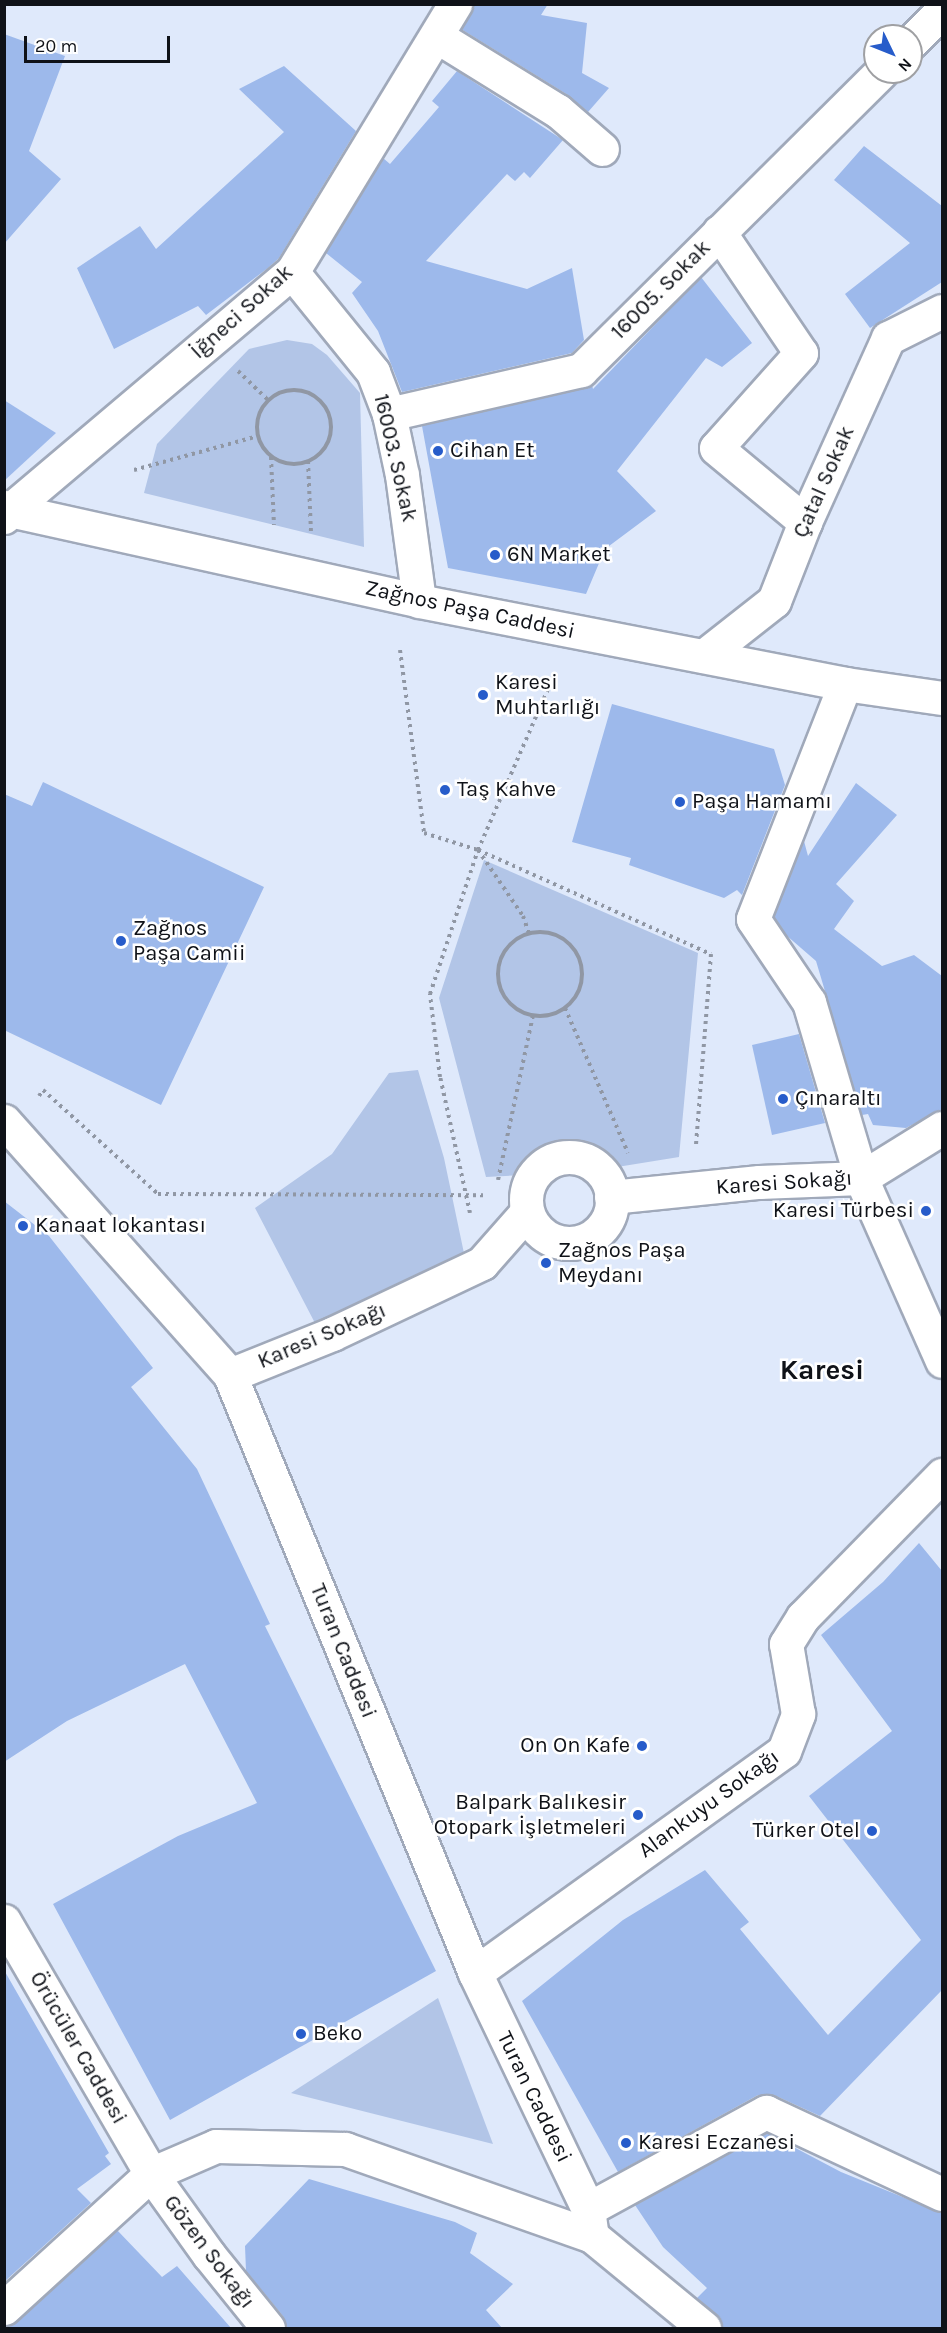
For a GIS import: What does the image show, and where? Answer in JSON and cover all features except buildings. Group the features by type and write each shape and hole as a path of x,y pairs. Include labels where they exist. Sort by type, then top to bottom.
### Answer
{"street":[{"name":"İğneci Sokak","path":"6,511 292,272 438,37 455,4"},
{"path":"923,30 942,11"},
{"path":"438,37 558,111 602,149"},
{"name":"16005. Sokak","path":"389,414 581,370 869,84"},
{"path":"719,232 801,353 716,448 805,522"},
{"name":"16003. Sokak","path":"292,272 374,372 389,414 414,545 419,601"},
{"name":"Çatal Sokak","path":"704,656 774,601 805,522 888,338 942,311"},
{"name":"Zağnos Paşa Caddesi","path":"6,511 419,601 845,684 942,698"},
{"path":"845,684 753,920 809,1002 861,1179 942,1361"},
{"name":"Turan Caddesi","path":"9,1126 230,1375 475,1973 590,2222 704,2328"},
{"name":"Karesi Sokağı","path":"611,1197 693,1189 861,1179 942,1128"},
{"path":"573,1157 598,1168 611,1197 608,1220 598,1231 572,1243 544,1235 516,1202 536,1171 560,1158 573,1157"},
{"name":"Karesi Sokağı","path":"230,1375 332,1334 482,1263 516,1202"},
{"name":"Alankuyu Sokağı","path":"475,1973 784,1751 798,1713 786,1644 803,1617 942,1475"},
{"name":"Örücüler Caddesi","path":"4,1921 151,2174"},
{"path":"590,2222 766,2112 942,2194"},
{"name":"Turan Caddesi","path":"4,2307 151,2174 216,2146 345,2149 590,2222"},
{"name":"Gözen Sokağı","path":"151,2174 209,2255 268,2328"}],"path":[{"path":"231,364 268,400"},
{"path":"271,457 289,463 308,461 319,454 331,435 328,411 313,394 290,389 268,400 256,423 258,436 271,457 275,534"},
{"path":"134,470 258,436"},
{"path":"308,461 312,542"},
{"path":"400,650 424,833 478,850 711,954 693,1189"},
{"path":"482,1263 440,1077 430,994 478,850 555,673"},
{"path":"478,850 523,916 529,933"},
{"path":"529,933 555,934 577,952 582,978 579,992 565,1008 547,1016 532,1016 508,1002 497,976 505,949 529,933"},
{"path":"565,1008 645,1193"},
{"path":"9,1126 43,1090 158,1194 466,1196 516,1202 532,1016"}],"shaded area":[{"path":"287,340 312,344 327,355 360,393 364,547 144,493 157,444 249,349"},
{"path":"484,860 698,953 679,1157 611,1168 583,1147 550,1147 522,1175 486,1177 439,998"},
{"path":"418,1070 444,1158 465,1258 316,1325 255,1208 332,1154 389,1073"},
{"path":"438,1998 493,2144 291,2093"}],"place":[{"name":"Cihan Et","path":"438,451"},
{"name":"6N Market","path":"495,555"},
{"name":"Karesi Muhtarlığı","path":"483,695"},
{"name":"Taş Kahve","path":"445,790"},
{"name":"Paşa Hamamı","path":"680,802"},
{"name":"Zağnos Paşa Camii","path":"121,941"},
{"name":"Çınaraltı","path":"783,1099"},
{"name":"Karesi Türbesi","path":"926,1211"},
{"name":"Kanaat lokantası","path":"23,1226"},
{"name":"Zağnos Paşa Meydanı","path":"546,1263"},
{"name":"On On Kafe","path":"642,1746"},
{"name":"Balpark Balıkesir Otopark İşletmeleri","path":"638,1815"},
{"name":"Türker Otel","path":"872,1831"},
{"name":"Beko","path":"301,2034"},
{"name":"Karesi Eczanesi","path":"626,2143"}],"district":[{"name":"Karesi","path":"822,1370"}]}
